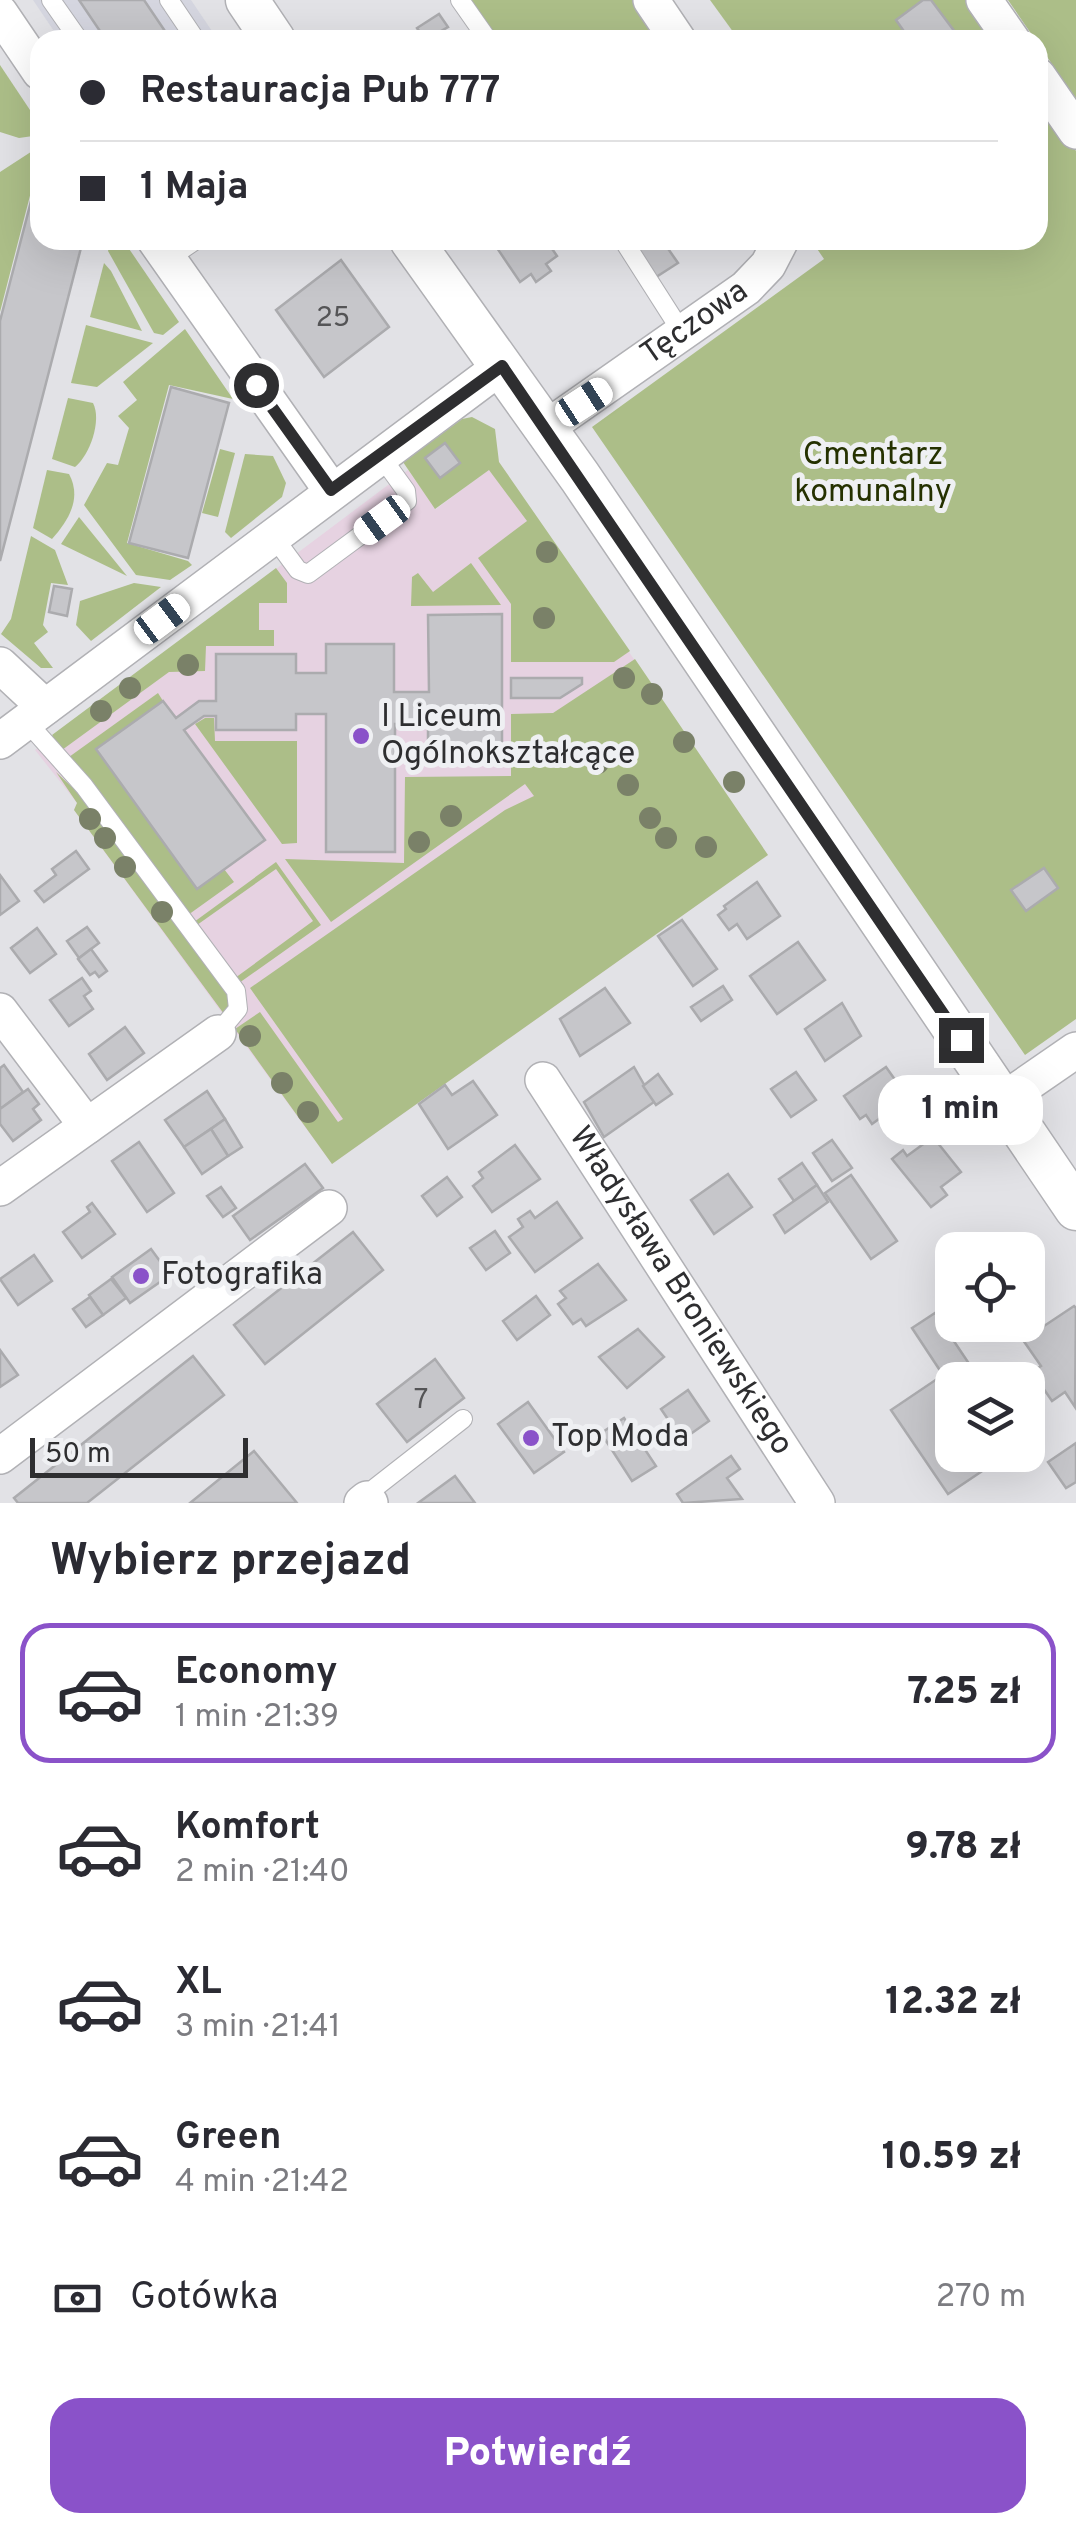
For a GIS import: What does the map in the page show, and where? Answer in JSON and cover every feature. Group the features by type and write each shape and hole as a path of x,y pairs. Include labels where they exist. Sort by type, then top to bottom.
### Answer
{"street":[{"path":"247,0 267,30"},
{"path":"650,0 671,30"},
{"path":"984,0 1005,30"},
{"path":"0,13 30,57"},
{"path":"1048,90 1076,131"},
{"path":"176,250 331,490"},
{"path":"418,250 546,428 1076,1210"},
{"name":"Tęczowa","path":"546,428 753,282 774,250"},
{"path":"0,665 24,723 502,366"},
{"path":"0,1011 88,1126"},
{"path":"0,1188 218,1033"},
{"path":"1002,1101 1076,1050"},
{"name":"Władysława Broniewskiego","path":"543,1080 817,1503"},
{"path":"0,1456 328,1208"}],"lane":[{"path":"51,0 72,30"},
{"path":"168,0 189,30"},
{"path":"460,0 481,30"},
{"path":"629,250 683,334"},
{"path":"272,536 298,570 308,574 407,501 406,491 380,454"},
{"path":"24,723 84,786 236,991 238,1009 218,1033"},
{"path":"366,1502 376,1487 463,1419"}],"shaded area":[{"path":"33,0 191,0 211,30 53,30"},
{"path":"499,462 768,855 332,1164 74,810 77,803 35,750 408,470 436,509"}],"green space":[{"path":"469,0 635,0 657,30 490,30"},
{"path":"710,0 971,0 992,30 732,30"},
{"path":"1008,0 1076,0 1076,99 1048,58 1048,30 1029,30"},
{"path":"0,65 30,110 30,136 19,138 0,132"},
{"name":"Cmentarz komunalny","path":"1048,110 1076,151 1076,1019 1025,1055 592,427 824,259 818,250 1048,250"},
{"path":"30,152 30,196 0,312 0,172"},
{"path":"130,250 179,322 163,335 154,333 108,251"},
{"path":"104,263 111,271 142,331 90,317"},
{"path":"86,325 153,343 97,387 71,383"},
{"path":"185,329 233,399 169,385 127,543 192,565 170,580 136,575 84,505 107,463 118,465 129,428 118,416 137,400 123,382"},
{"path":"68,398 93,403 96,418 93,437 75,467 52,459"},
{"path":"472,417 495,429 499,462 630,651 614,662 511,662 511,604 478,558 527,521 489,470 435,509 403,462 462,419"},
{"path":"220,449 235,453 218,517 202,513"},
{"path":"245,454 273,456 286,483 282,497 231,538 225,532"},
{"path":"47,470 69,474 74,492 68,516 52,539 33,528"},
{"path":"79,517 127,576 61,544"},
{"path":"31,536 55,550 68,585 51,583 43,625 48,632 34,643 53,668 41,668 1,634 11,619"},
{"path":"471,563 501,605 411,606 412,577 418,573 433,592"},
{"path":"276,568 287,583 287,603 259,603 259,630 274,630 274,646 206,646 205,671 169,672 62,750 52,735"},
{"path":"134,583 161,587 91,641 76,625 80,601"},
{"path":"635,659 768,855 332,1164 235,1029 260,1012 338,1122 343,1119 250,988 505,810 534,796 525,784 331,922 285,859 404,863 405,777 511,776 511,714 553,713"},
{"path":"158,693 163,701 97,749 197,888 224,869 234,882 188,915 97,789 69,757"},
{"path":"214,718 215,741 297,741 297,843 282,844 195,724"},
{"path":"56,772 76,791 225,988 230,1005 224,1014 74,810 77,803"},
{"path":"276,862 321,925 239,983 235,978 313,921 276,869 197,925 194,922"}],"building":[{"path":"79,0 144,0 164,30 99,30"},
{"path":"923,0 931,0 954,30 903,30 896,20"},
{"path":"439,14 448,27 443,30 417,28"},
{"path":"30,205 30,250 80,250 0,561 0,321"},
{"path":"498,250 553,250 557,256 546,264 551,271 536,282 531,274 520,282"},
{"path":"634,250 669,250 678,263 653,279"},
{"path":"341,260 389,327 324,377 276,310"},
{"path":"171,387 229,403 188,558 129,543"},
{"path":"445,443 460,463 440,478 425,458"},
{"path":"54,586 72,589 67,616 49,612"},
{"path":"502,614 502,749 428,750 428,724 395,724 395,852 326,852 326,714 296,714 296,730 216,730 216,716 204,716 184,730 265,840 197,889 96,749 163,701 176,718 199,701 216,701 216,654 296,654 296,673 326,673 326,644 394,644 394,692 429,692 428,615"},
{"path":"511,678 582,678 582,684 560,698 511,698"},
{"path":"76,851 89,869 44,902 35,891 56,875 52,869"},
{"path":"1044,868 1058,888 1026,911 1011,890"},
{"path":"0,875 19,901 0,915"},
{"path":"757,882 780,916 747,939 737,924 729,930 718,915"},
{"path":"682,920 717,969 693,986 658,936"},
{"path":"87,927 99,943 79,958 67,941"},
{"path":"37,928 56,954 30,973 11,948"},
{"path":"798,942 825,980 777,1014 750,976"},
{"path":"91,949 107,971 99,977 95,972 90,975 78,959"},
{"path":"82,978 91,991 84,996 93,1009 69,1026 50,1000"},
{"path":"723,986 732,1000 701,1021 691,1007"},
{"path":"605,988 630,1023 580,1056 560,1019"},
{"path":"842,1003 861,1036 825,1061 805,1029"},
{"path":"125,1027 144,1053 107,1080 89,1054"},
{"path":"4,1065 23,1092 0,1109 0,1068"},
{"path":"634,1067 654,1102 604,1137 584,1102"},
{"path":"886,1067 908,1098 872,1124 866,1115 860,1119 844,1096"},
{"path":"796,1072 816,1100 791,1117 771,1089"},
{"path":"658,1074 672,1094 656,1105 643,1086"},
{"path":"473,1081 497,1115 448,1149 419,1104 445,1085 452,1095"},
{"path":"28,1089 39,1104 33,1109 41,1120 13,1141 0,1124 0,1109"},
{"path":"207,1091 225,1119 184,1147 165,1120"},
{"path":"225,1119 242,1147 228,1156 211,1129"},
{"path":"211,1129 228,1156 202,1174 184,1147"},
{"path":"933,1137 961,1172 941,1187 947,1195 931,1207 892,1159 903,1150 907,1156"},
{"path":"832,1140 852,1168 832,1181 813,1153"},
{"path":"139,1142 174,1193 147,1212 112,1161"},
{"path":"515,1145 540,1179 492,1212 473,1186 483,1178 479,1172"},
{"path":"802,1163 817,1185 794,1201 779,1179"},
{"path":"305,1164 323,1188 250,1240 233,1216"},
{"path":"728,1174 752,1207 714,1234 691,1200"},
{"path":"851,1175 897,1241 871,1259 825,1193"},
{"path":"447,1177 462,1197 437,1216 422,1196"},
{"path":"817,1185 828,1202 785,1233 774,1215"},
{"path":"221,1187 236,1208 223,1217 207,1196"},
{"path":"557,1202 582,1238 535,1272 509,1237 523,1227 518,1219 530,1211 535,1218"},
{"path":"92,1203 115,1234 82,1258 63,1232 90,1212 87,1207"},
{"path":"495,1231 510,1253 486,1270 470,1248"},
{"path":"353,1232 383,1270 265,1364 234,1325"},
{"name":"Fotografika","path":"151,1249 170,1275 130,1303 112,1277"},
{"path":"34,1255 52,1281 18,1305 0,1279"},
{"path":"598,1264 626,1300 586,1326 581,1319 573,1324 558,1304 566,1298 560,1291"},
{"path":"111,1279 126,1298 103,1315 89,1295"},
{"path":"536,1296 550,1315 517,1340 503,1321"},
{"path":"90,1297 103,1315 86,1327 73,1309"},
{"path":"1076,1308 1075,1407 1065,1392 1052,1401 1045,1391 1045,1362 1038,1362 1024,1342 1045,1342 1045,1325"},
{"path":"935,1313 935,1342 954,1342 968,1362 935,1363 912,1328"},
{"path":"638,1329 664,1357 627,1388 599,1357"},
{"path":"0,1350 18,1375 0,1387"},
{"path":"193,1356 224,1395 87,1503 18,1503 14,1498"},
{"path":"435,1359 464,1398 407,1442 377,1404"},
{"path":"935,1380 935,1472 981,1472 948,1494 891,1410"},
{"path":"688,1390 709,1421 682,1440 661,1409"},
{"name":"Top Moda","path":"528,1402 564,1452 534,1473 498,1424"},
{"path":"624,1418 656,1466 632,1481 601,1433"},
{"path":"1076,1443 1076,1482 1066,1488 1048,1462"},
{"path":"254,1451 297,1503 190,1503"},
{"path":"731,1456 740,1469 727,1478 742,1499 683,1503 677,1494"},
{"path":"455,1476 475,1503 418,1503"}],"place":[{"name":"I Liceum Ogólnokształcące","path":"361,736"},
{"name":"Fotografika","path":"141,1276"},
{"name":"Top Moda","path":"531,1438"}],"route":[{"path":"256,385 331,490 502,366 961,1040"}]}
